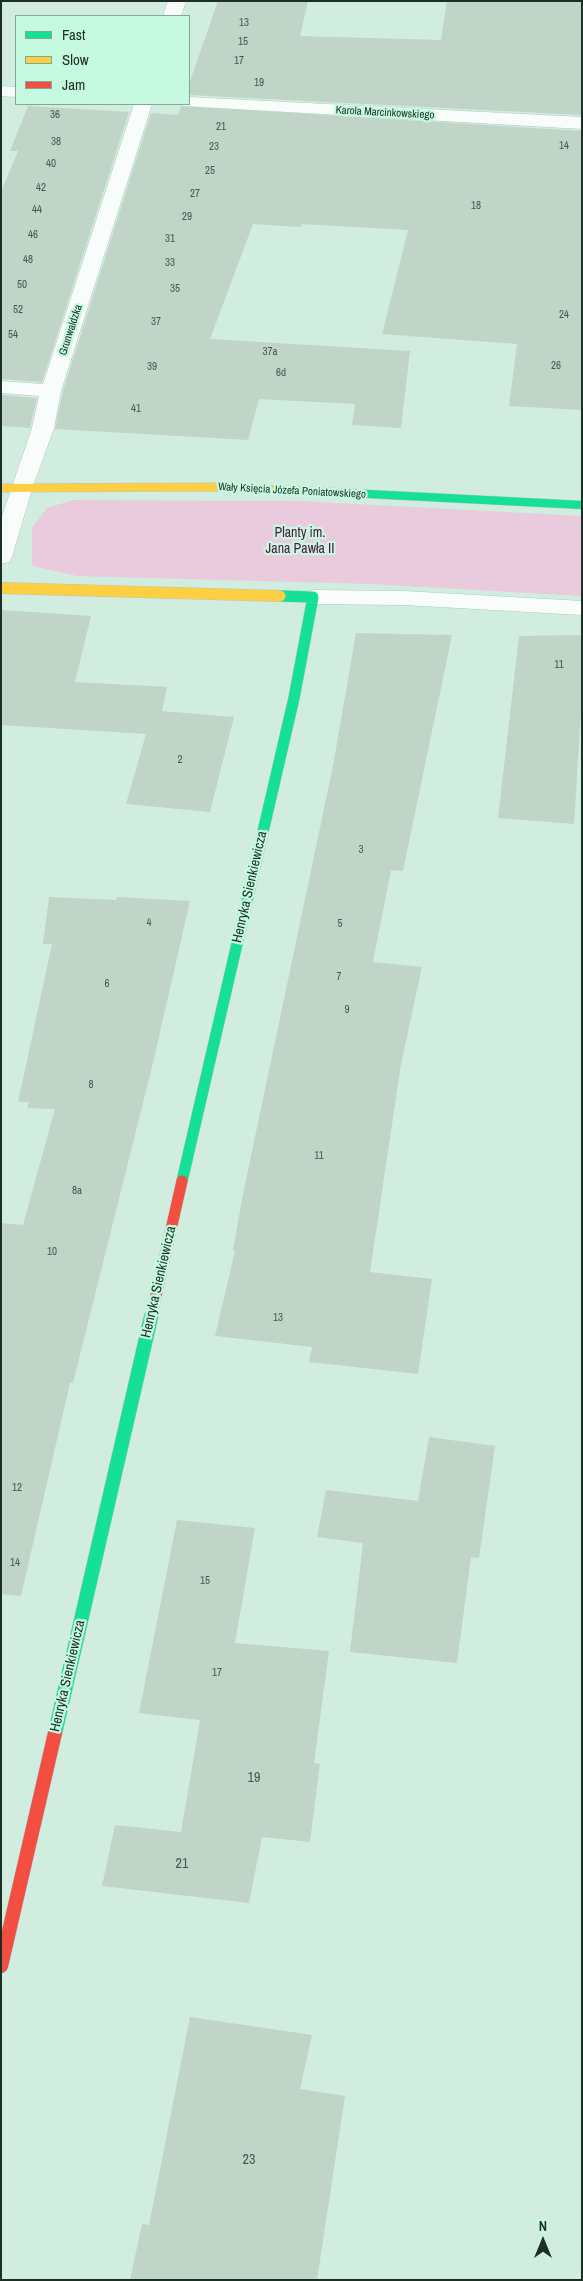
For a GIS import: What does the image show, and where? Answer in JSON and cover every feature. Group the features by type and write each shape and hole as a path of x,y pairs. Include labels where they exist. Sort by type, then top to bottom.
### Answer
{"street":[{"path":"172,15 177,1"},
{"path":"1,91 15,92"},
{"name":"Karola Marcinkowskiego","path":"190,102 582,123"},
{"name":"Grunwaldzka","path":"1,556 11,488 43,428 51,391 143,105"},
{"path":"1,387 51,391"},
{"name":"Wały Księcia Józefa Poniatowskiego","path":"11,488 219,487 582,505"},
{"path":"1,588 404,598 582,608"},
{"name":"Henryka Sienkiewicza","path":"1,1966 294,698 313,597"}],"green space":[{"name":"Planty im. Jana Pawła II","path":"73,500 301,501 582,516 582,596 369,584 77,576 32,566 32,528 47,508"}],"building":[{"path":"218,1 308,1 300,36 441,40 447,1 582,1 582,115 190,95 190,81"},
{"path":"28,106 129,112 42,382 1,379 1,192 18,151 10,151"},
{"path":"181,106 582,131 582,410 509,406 517,344 382,334 408,230 302,224 301,227 253,224 210,339 410,351 401,428 352,425 355,404 259,399 248,440 55,429 63,391 151,113 178,115"},
{"path":"1,395 37,398 30,428 1,426"},
{"path":"1,610 91,616 75,682 167,687 162,711 234,717 210,812 126,804 146,734 1,725"},
{"path":"356,633 452,635 403,871 391,870 373,962 422,967 401,1064 370,1272 432,1279 418,1374 309,1362 312,1347 215,1336 235,1251 233,1251 243,1194 333,766"},
{"path":"582,635 582,695 574,824 498,818 519,636"},
{"path":"49,897 116,900 117,897 190,901 152,1067 73,1383 70,1383 21,1596 1,1594 1,1223 23,1225 55,1109 27,1108 29,1102 18,1102 52,944 43,944"},
{"path":"429,1437 495,1446 479,1558 471,1557 457,1663 350,1652 363,1543 317,1537 326,1490 418,1501"},
{"path":"177,1520 255,1528 235,1643 329,1651 314,1763 320,1764 310,1842 262,1837 249,1903 102,1886 115,1825 181,1832 200,1720 139,1713"},
{"path":"190,2017 312,2035 300,2089 345,2096 317,2280 130,2280 142,2224 149,2225"}],"traffic: fast":[{"path":"349,493 582,505"},
{"path":"182,1181 294,698 313,597 280,596"},
{"path":"55,1733 155,1300"}],"traffic: slow":[{"path":"1,488 219,487 349,493"},
{"path":"1,588 280,596"}],"traffic: jam":[{"path":"155,1300 182,1181"},
{"path":"1,1966 55,1733"}]}
